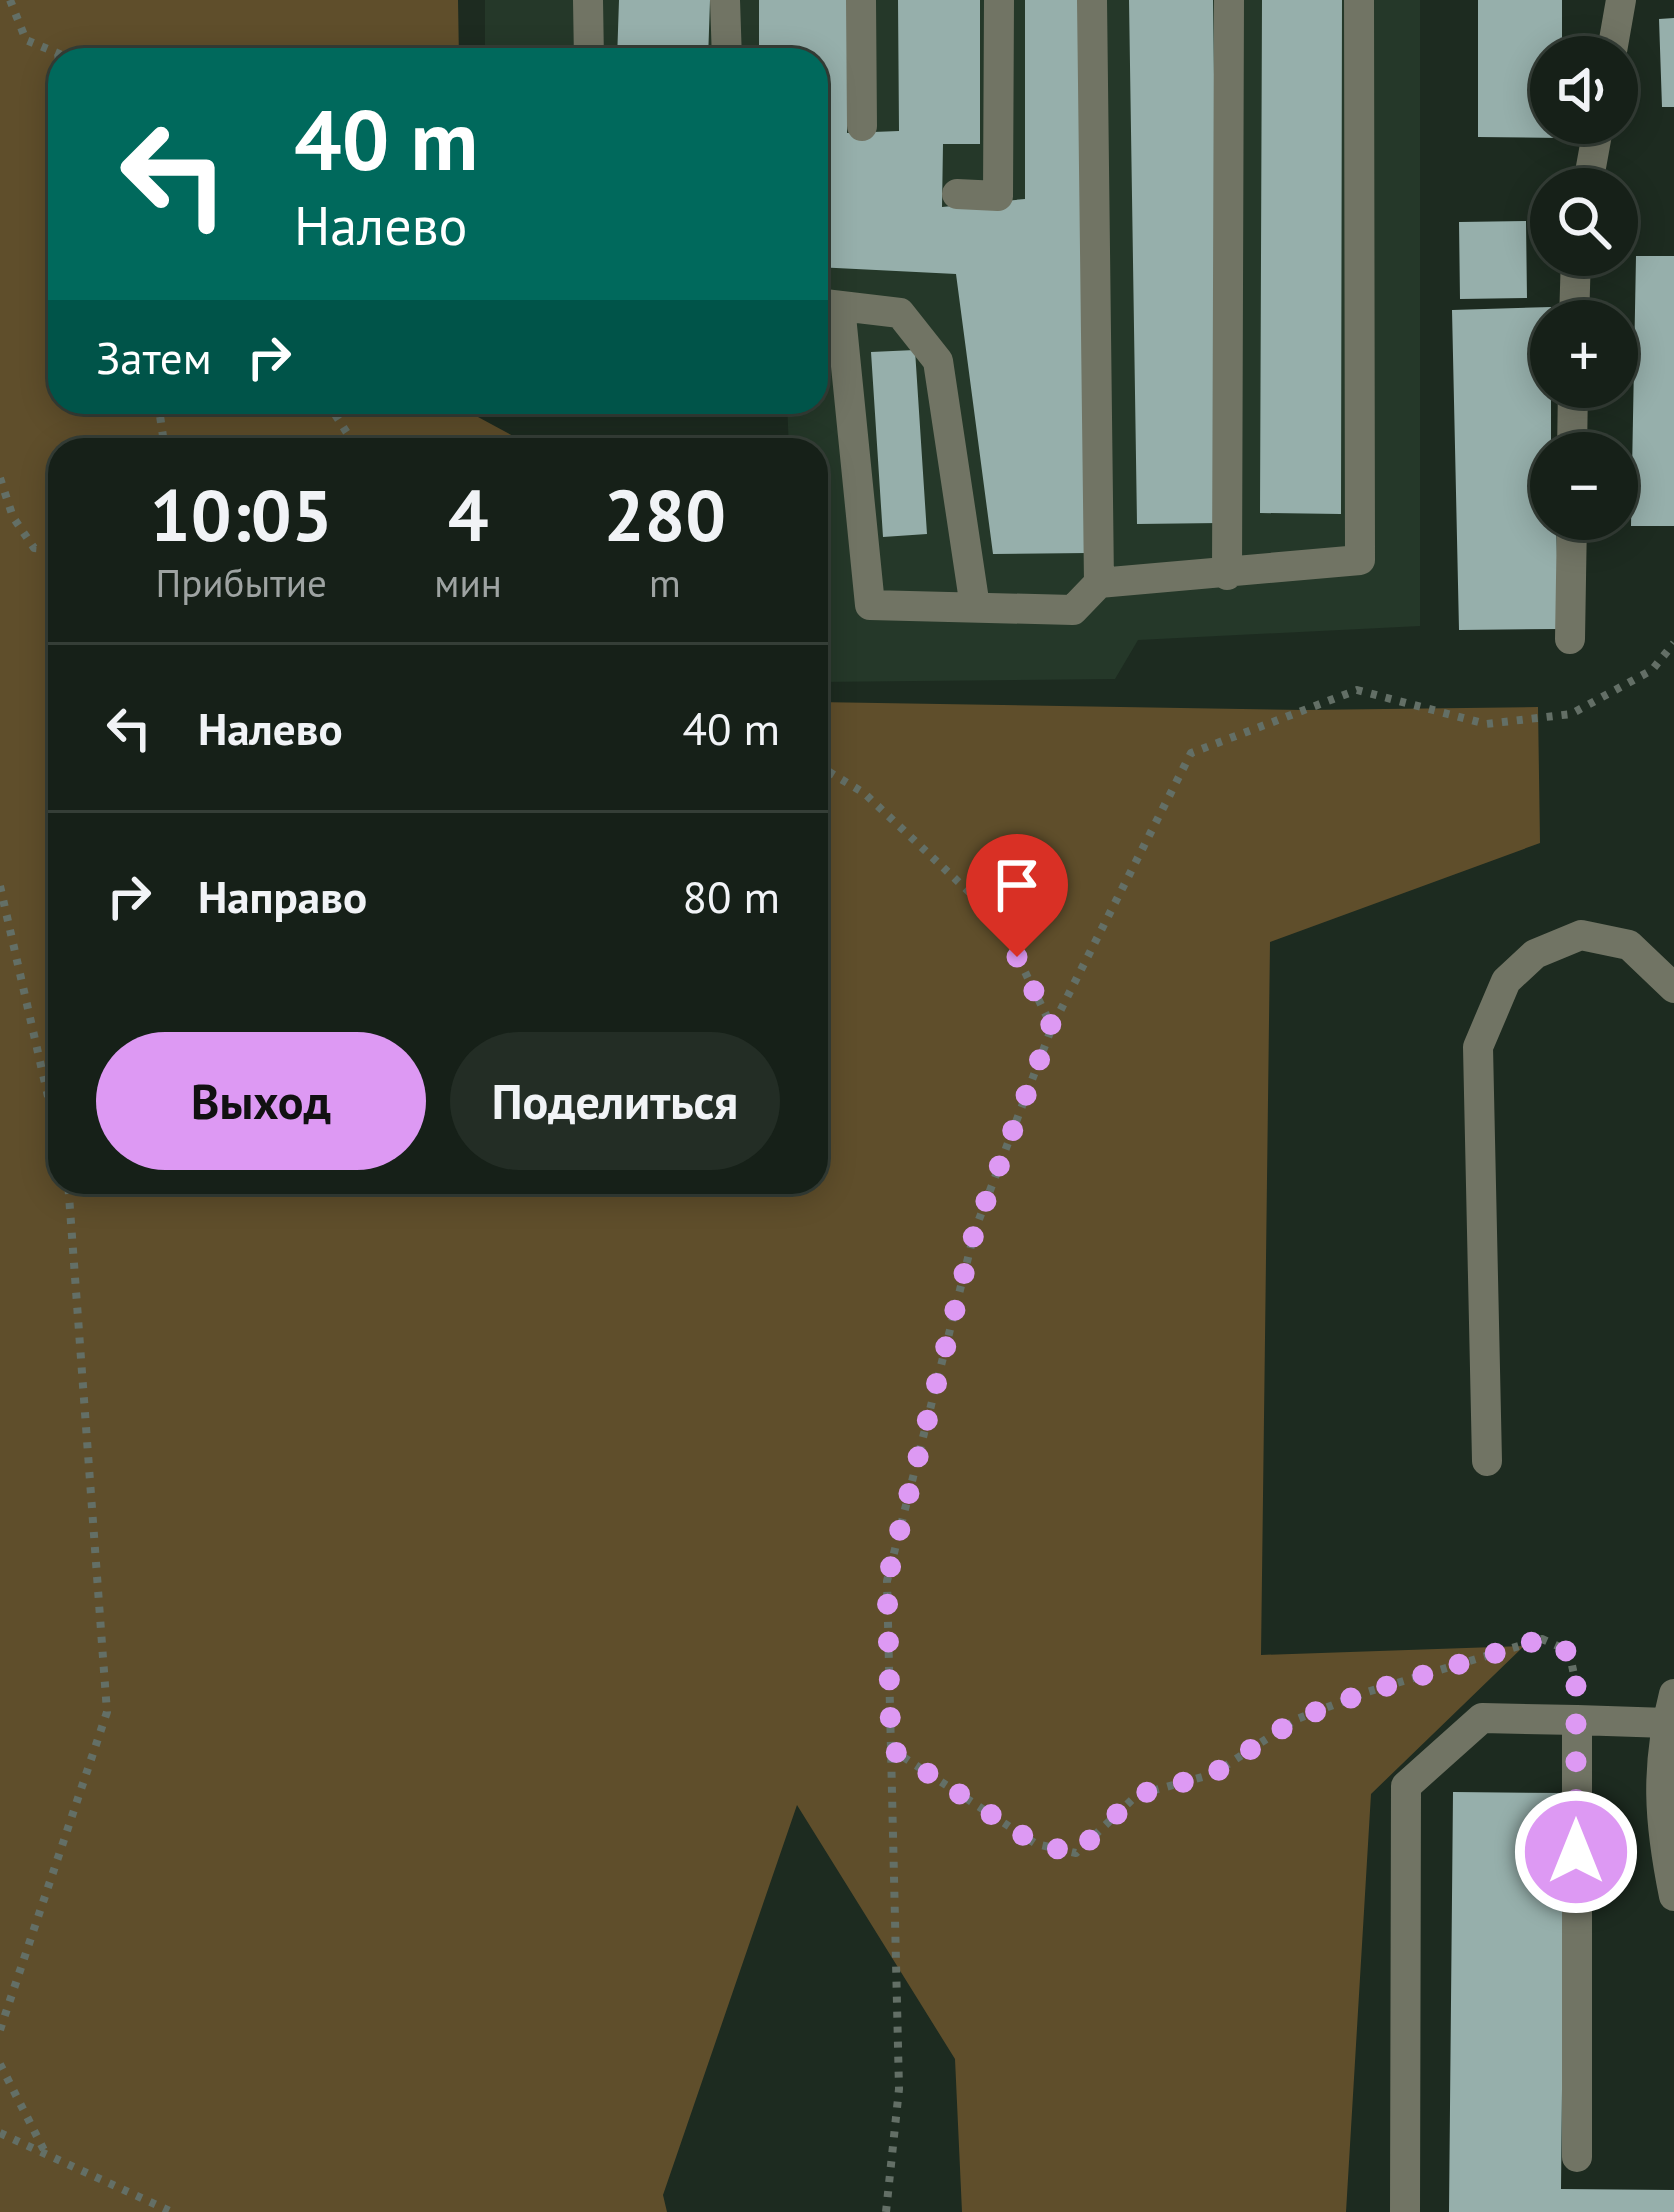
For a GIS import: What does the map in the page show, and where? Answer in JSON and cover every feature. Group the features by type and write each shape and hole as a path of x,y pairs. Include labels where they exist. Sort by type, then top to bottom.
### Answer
{"street":[{"path":"588,0 589,48"},
{"path":"725,0 727,48"},
{"path":"861,0 862,125"},
{"path":"957,194 998,196 999,0"},
{"path":"1092,0 1099,584"},
{"path":"1227,575 1229,0"},
{"path":"975,607 938,361 901,313 828,304 871,605 1073,610 1099,584 1360,560 1359,0"},
{"path":"1615,36 1621,0"},
{"path":"1570,639 1571,540"},
{"path":"1487,1462 1478,1047 1506,981 1535,954 1581,934 1629,945 1674,988"},
{"path":"1405,2212 1406,1786 1482,1718 1577,1720 1670,1708 1658,1761 1662,1836 1674,1896"},
{"path":"1576,2157 1577,1720"}],"path":[{"path":"10,0 26,40 48,50"},
{"path":"0,478 13,517 34,548 48,549"},
{"path":"886,2212 898,2089 887,1581 975,1230 1052,1027 1191,753 1357,690 1486,724 1570,714 1652,670 1674,643"},
{"path":"828,771 864,793 1000,922 1052,1027"},
{"path":"0,886 48,1096"},
{"path":"0,2030 107,1712 69,1194"},
{"path":"891,1749 1036,1844 1076,1853 1137,1795 1213,1774 1297,1719 1364,1693 1542,1639 1568,1652 1576,1676 1577,1720"},
{"path":"0,2064 46,2153"},
{"path":"0,2132 172,2212"}],"shaded area":[{"path":"0,0 458,0 459,48 48,48 48,414 478,414 517,438 48,438 48,1194 828,1194 828,702 1304,710 1538,707 1540,843 1270,942 1261,1655 1524,1646 1371,1794 1346,2212 962,2212 955,2059 797,1805 663,2195 667,2212 0,2212"},
{"path":"485,0 1420,0 1420,626 1138,640 1115,679 828,682 828,438 788,438 788,414 828,414 828,48 485,48"}],"building":[{"path":"619,0 710,0 708,48 617,48"},
{"path":"759,0 847,0 847,133 899,131 898,0 980,0 980,144 943,144 942,207 1025,199 1025,0 1082,0 1088,553 993,554 956,274 828,268 828,48 759,48"},
{"path":"1129,0 1213,0 1220,523 1137,524"},
{"path":"1262,0 1342,0 1341,514 1260,513"},
{"path":"1478,0 1562,0 1562,36 1530,36 1530,138 1478,137"},
{"path":"1674,18 1674,107 1662,107 1659,19"},
{"path":"1526,221 1527,298 1460,299 1459,222"},
{"path":"1638,256 1674,256 1674,526 1638,526 1638,432 1633,432 1633,408 1638,408"},
{"path":"1530,308 1530,408 1551,408 1551,432 1530,432 1530,540 1557,540 1559,629 1459,630 1452,310"},
{"path":"915,350 927,534 883,537 871,352"},
{"path":"1453,1792 1565,1793 1561,2189 1674,2190 1674,2212 1449,2212"}],"route":[{"path":"1017,957 1052,1027 975,1230 887,1581 891,1749 1036,1844 1076,1853 1137,1795 1213,1774 1297,1719 1364,1693 1542,1639 1568,1652 1576,1676 1576,1852"}]}
